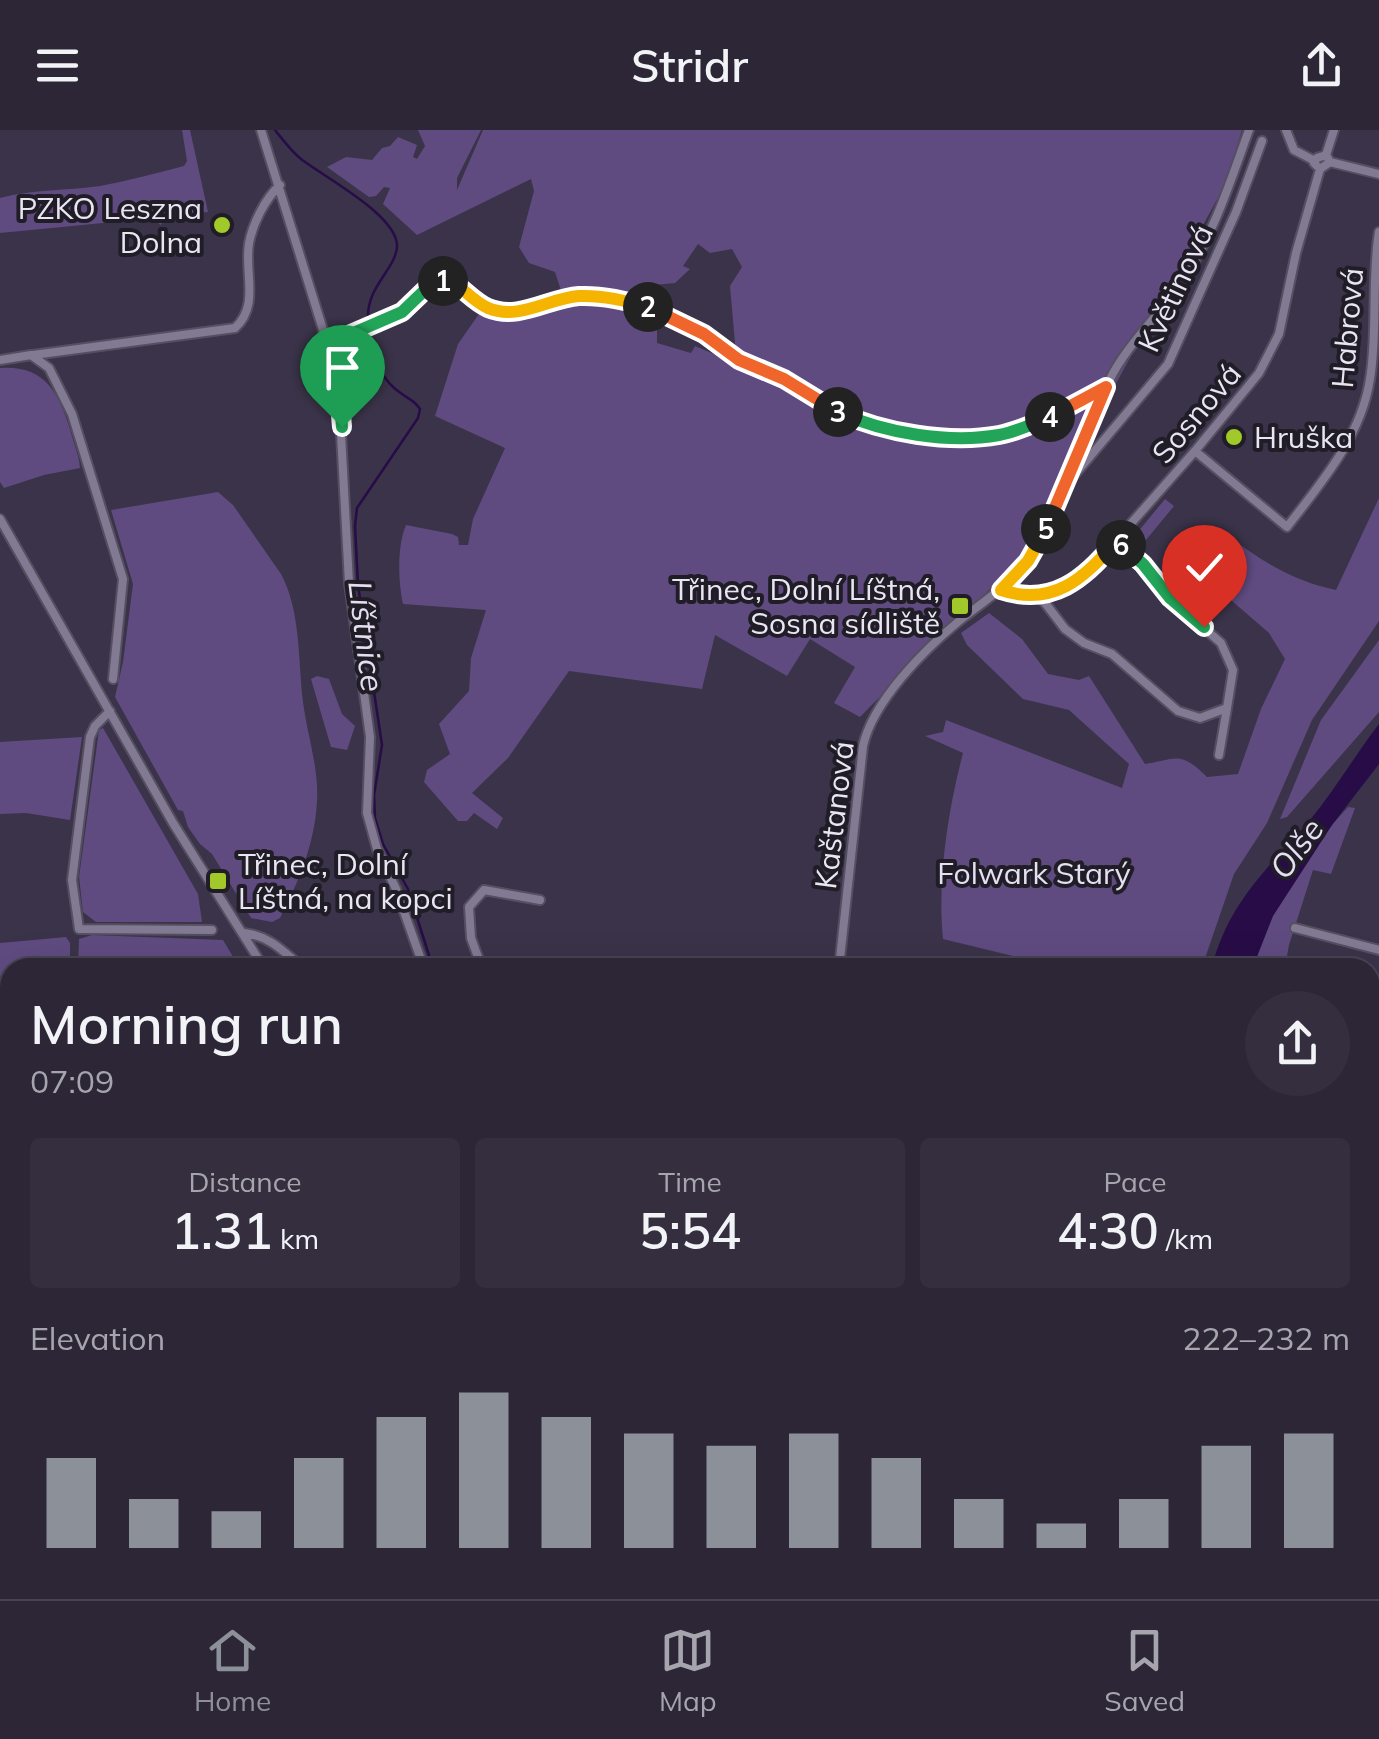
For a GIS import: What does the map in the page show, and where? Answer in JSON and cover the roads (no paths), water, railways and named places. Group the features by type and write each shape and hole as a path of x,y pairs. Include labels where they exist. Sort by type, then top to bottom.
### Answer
{"street":[{"path":"261,130 328,344 340,395 348,583 370,737 366,813 420,958"},
{"name":"Kaštanová","path":"840,958 868,726 877,709 917,663 956,624 1001,590 1028,561 1050,522 1106,387 1183,280 1215,220 1249,130"},
{"path":"1286,130 1294,150 1318,165 1328,158 1334,130"},
{"name":"Květinová","path":"1065,486 1168,364 1244,193 1262,140"},
{"path":"1328,158 1379,174"},
{"name":"Sosnová","path":"1038,596 1081,580 1259,374 1280,334 1318,165"},
{"path":"0,360 234,328 248,311 249,242 268,197 280,185"},
{"name":"Habrová","path":"1195,451 1287,526 1332,470 1356,425 1370,380 1374,262 1379,232"},
{"path":"328,344 402,312 427,288 450,280 487,308 504,312 540,308 576,296 618,299 649,307 704,334 739,360 784,379 822,404 896,430 958,438 997,436 1052,416 1106,387"},
{"path":"31,356 50,368 59,381 123,579 113,679"},
{"path":"0,519 173,823 258,958"},
{"path":"1116,541 1143,564 1170,598 1221,643 1231,659 1233,670 1219,755"},
{"path":"1001,590 1038,596 1065,629 1084,643 1112,654 1178,711 1200,718 1228,708"},
{"path":"110,711 90,737 72,880 79,928 212,930"},
{"path":"479,958 469,907 484,890 540,900"},
{"path":"1295,928 1379,950"},
{"path":"244,933 262,936 291,958"}],"water":[{"name":"Olše","path":"1379,724 1379,764 1332,825 1273,916 1257,958 1215,958 1239,904 1319,809"}],"waterway":[{"name":"Líštnice","path":"275,130 301,159 374,210 394,235 395,255 372,297 368,318"},
{"name":"Líštnice","path":"369,331 383,375 420,409 418,418 357,508 355,526 358,585 382,745 374,795 375,818 383,844 408,889 430,958"}],"place":[{"name":"PZKO Leszna Dolna","path":"222,225"},
{"name":"Hruška","path":"1234,437"},
{"name":"Třinec, Dolní Líštná, Sosna sídliště","path":"960,606"},
{"name":"Třinec, Dolní Líštná, na kopci","path":"218,881"}],"park label":[{"name":"Folwark Starý","path":"1034,873"}]}
